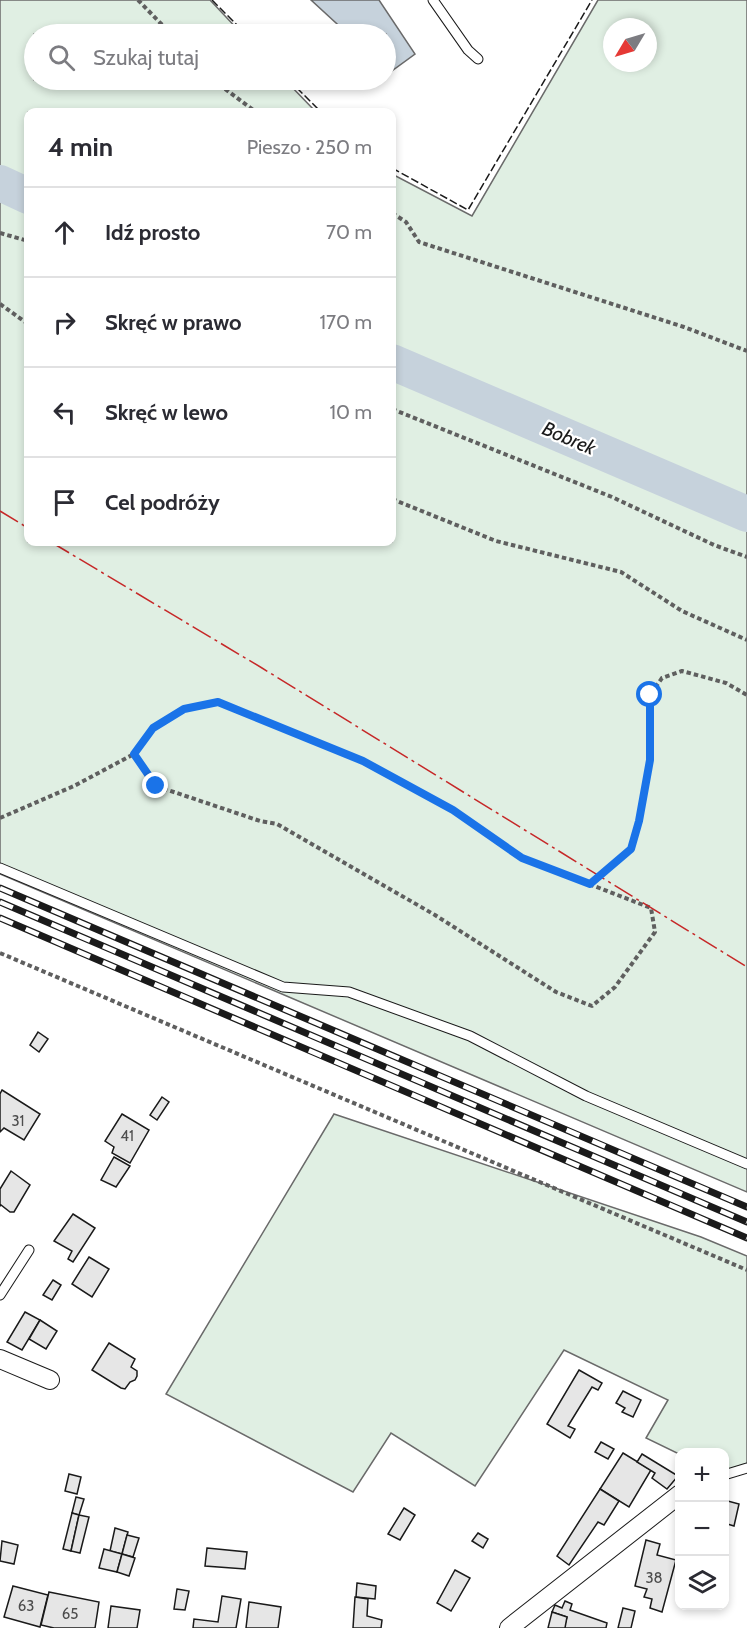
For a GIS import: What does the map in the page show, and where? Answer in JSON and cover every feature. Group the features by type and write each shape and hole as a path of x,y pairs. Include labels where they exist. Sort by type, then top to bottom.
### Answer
{"street":[{"path":"0,1359 50,1380"},
{"path":"509,1628 675,1498"}],"lane":[{"path":"433,0 468,50 477,59"},
{"path":"0,867 283,987 348,992 470,1036 586,1096 747,1164"},
{"path":"0,1295 28,1250"},
{"path":"729,1473 747,1468"}],"path":[{"path":"138,0 161,24"},
{"path":"226,90 251,108"},
{"path":"396,216 406,222 419,242 684,327 747,351"},
{"path":"0,233 24,240"},
{"path":"0,304 24,321"},
{"path":"396,411 612,497 714,544 747,556"},
{"path":"396,501 496,541 621,572 682,611 747,640"},
{"path":"590,884 631,849 639,821 650,760 650,695 663,678 682,671 726,683 747,695"},
{"path":"0,818 74,786 134,754 153,728 184,709 218,702 363,761 453,810 522,858 651,908 655,932 615,987 592,1006 556,992 435,915 278,824 260,821 156,786 134,754"},
{"path":"0,953 747,1270"}],"green space":[{"path":"0,0 210,0 233,24 24,24 24,90 295,90 312,108 24,108 24,546 396,546 396,176 472,216 598,0 747,0 747,1192 0,874"},
{"path":"334,1114 701,1237 747,1256 747,1472 729,1474 729,1448 675,1448 675,1452 646,1438 668,1400 564,1350 475,1486 391,1433 353,1492 166,1394"}],"shaded area":[{"path":"311,0 379,0 395,24 337,24"},
{"path":"396,26 415,54 396,68"}],"building":[{"path":"38,1032 48,1039 39,1052 30,1045"},
{"path":"2,1090 40,1114 24,1140 4,1128 0,1132 0,1094"},
{"path":"162,1097 169,1102 157,1120 150,1115"},
{"path":"122,1114 149,1130 130,1163 112,1153 114,1147 105,1141"},
{"path":"114,1157 130,1166 116,1187 101,1180"},
{"path":"11,1171 30,1185 14,1212 0,1206 0,1189"},
{"path":"73,1214 95,1228 73,1262 68,1259 72,1251 54,1241"},
{"path":"89,1257 109,1269 92,1297 72,1284"},
{"path":"53,1280 61,1285 52,1300 43,1295"},
{"path":"25,1312 40,1320 22,1350 7,1342"},
{"path":"40,1320 57,1331 46,1349 29,1339"},
{"path":"109,1343 135,1359 131,1367 137,1371 137,1376 125,1389 92,1370"},
{"path":"579,1370 602,1383 598,1390 592,1387 568,1426 575,1429 570,1438 547,1424"},
{"path":"623,1391 641,1400 633,1417 622,1412 625,1408 616,1403"},
{"path":"601,1442 614,1449 608,1459 595,1452"},
{"path":"623,1453 651,1470 629,1507 600,1489"},
{"path":"642,1454 675,1474 675,1480 667,1489 652,1478 655,1473 637,1462"},
{"path":"69,1474 81,1477 77,1494 65,1491"},
{"path":"600,1489 619,1501 604,1525 598,1522 569,1565 557,1556"},
{"path":"76,1497 84,1499 79,1515 72,1513"},
{"path":"729,1501 739,1504 734,1526 729,1524"},
{"path":"404,1508 415,1515 400,1540 388,1534"},
{"path":"72,1513 79,1515 71,1551 63,1549"},
{"path":"79,1515 89,1517 80,1553 71,1551"},
{"path":"115,1528 128,1532 122,1554 110,1551"},
{"path":"478,1533 488,1539 483,1548 472,1541"},
{"path":"127,1535 139,1538 133,1557 122,1554"},
{"path":"646,1540 660,1544 657,1555 675,1560 662,1612 650,1608 652,1599 644,1597 647,1589 635,1586"},
{"path":"2,1541 18,1545 14,1564 0,1561"},
{"path":"207,1548 247,1552 245,1569 205,1566"},
{"path":"104,1549 122,1554 117,1572 99,1568"},
{"path":"122,1554 135,1558 129,1576 117,1572"},
{"path":"455,1570 470,1578 451,1611 437,1603"},
{"path":"357,1583 376,1586 375,1599 356,1597"},
{"path":"13,1586 48,1595 40,1627 4,1617"},
{"path":"177,1589 189,1591 185,1610 174,1609"},
{"path":"49,1592 99,1602 95,1628 54,1628 41,1625"},
{"path":"222,1596 241,1599 236,1628 193,1628 194,1619 218,1622"},
{"path":"355,1597 368,1599 367,1616 382,1620 381,1628 353,1628"},
{"path":"565,1601 572,1604 570,1610 607,1623 606,1628 564,1628 567,1617 552,1612 555,1605 562,1608"},
{"path":"249,1602 281,1607 278,1628 246,1628"},
{"path":"111,1606 140,1610 137,1628 108,1628"},
{"path":"623,1608 635,1611 631,1628 618,1628"},
{"path":"552,1612 567,1617 565,1628 548,1628"}],"waterway":[{"name":"Bobrek","path":"0,183 24,194"},
{"name":"Bobrek","path":"396,364 747,514"}],"railway":[{"path":"0,888 747,1207"},
{"path":"0,902 747,1222"},
{"path":"0,918 747,1238"}],"fence":[{"path":"212,0 236,24"},
{"path":"396,170 468,210 592,0"},
{"path":"299,90 317,108"}],"power":[{"path":"0,511 24,526"},
{"path":"58,546 262,668 747,967"}],"route":[{"path":"156,786 134,754 153,728 184,709 218,702 363,761 453,810 522,858 590,884 631,849 639,821 650,760 650,695"}]}
